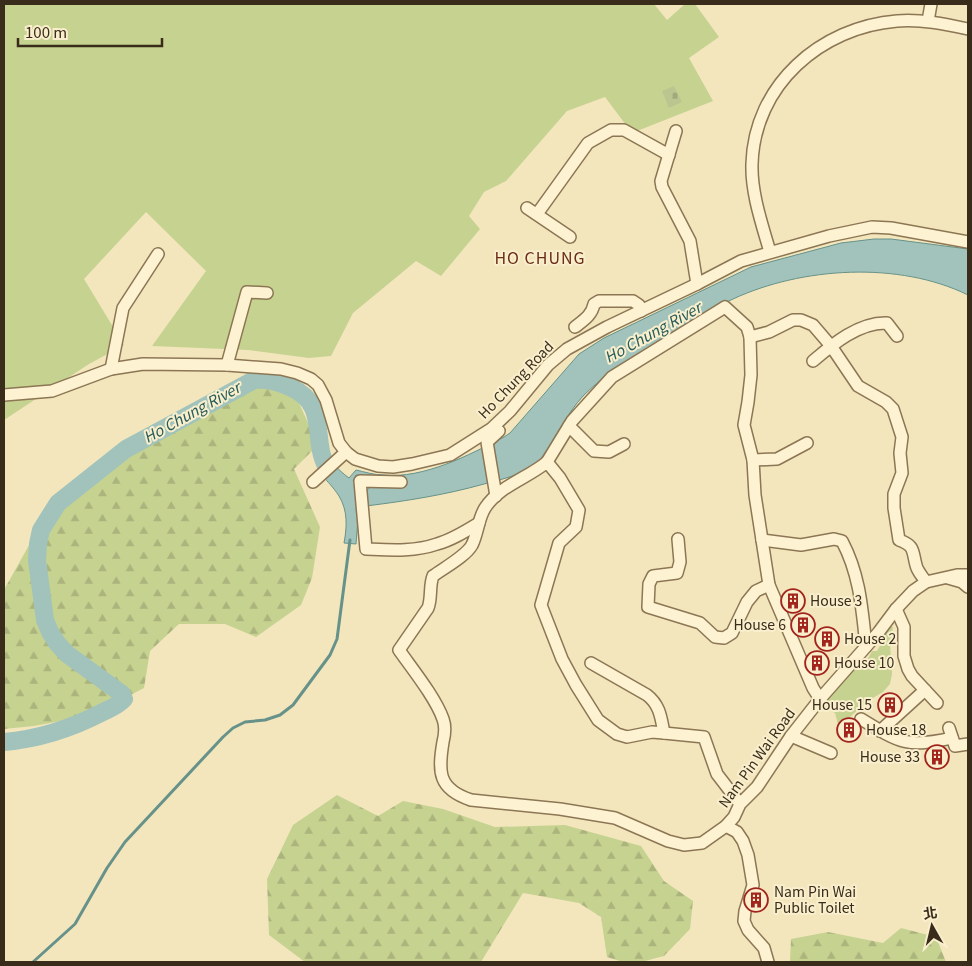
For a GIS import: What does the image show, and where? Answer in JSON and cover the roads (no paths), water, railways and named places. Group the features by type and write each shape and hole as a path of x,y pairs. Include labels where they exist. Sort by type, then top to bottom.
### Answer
{"street":[{"path":"928,21 931,4"},
{"path":"770,252 755,197 752,166 753,144 758,124 774,90 799,62 822,45 844,34 871,25 908,20 928,21 968,29"},
{"path":"570,237 532,211 588,143 611,130 624,130 669,155"},
{"path":"676,131 661,181 662,187 690,241 697,284"},
{"name":"Ho Chung Road","path":"342,455 378,466 393,467 450,455 492,429 557,356 607,327 730,266 770,252 847,231 872,227 891,228 968,242"},
{"path":"110,369 123,308 158,254"},
{"path":"227,365 247,292 267,293"},
{"path":"575,327 588,317 592,312 594,304 599,301 633,300 639,305 641,311"},
{"path":"401,482 360,480 366,549 404,550 422,548 452,538 479,523 485,508 495,492 510,486 547,462 569,426 612,377 725,307 746,327 750,337 752,374 744,424 753,460 755,494 769,585 820,699"},
{"path":"750,337 769,332 793,320 801,320 813,325 831,346 858,386 886,402 893,409 902,437 900,453 902,473 894,494 894,508 899,540 909,544 914,550 916,567 926,582"},
{"path":"813,361 831,346 852,333 879,323 887,323 897,336"},
{"path":"4,396 52,391 110,369 143,364 227,365 281,369 297,373 311,379 323,392 342,455 313,482"},
{"path":"495,492 487,442 516,416 510,411"},
{"path":"569,426 594,451 610,452 624,444"},
{"path":"753,460 777,459 807,443"},
{"path":"547,462 560,478 579,510 576,526 559,543 541,605 562,659 598,720 617,734 627,737 652,732 704,737 717,774 740,804"},
{"name":"Nam Pin Wai Road","path":"479,523 473,543 468,551 433,576 430,583 430,604 399,650 423,684 444,720 446,729 440,775 459,796 471,800 615,818 668,841 684,845 702,843 726,826 734,817 740,804 757,787 791,736 820,699 896,609 914,591 926,582 957,575 968,576"},
{"path":"762,540 801,545 834,539 842,542 849,554 858,580 866,646"},
{"path":"678,540 680,562 677,573 653,576 649,584 648,607 700,623 715,637 724,638 732,633 746,602 756,591 769,585"},
{"path":"944,577 962,582 968,587"},
{"path":"896,609 904,627 903,648 912,676 937,703"},
{"path":"591,663 655,701 660,713 664,733"},
{"path":"880,731 926,690"},
{"path":"861,719 897,740 912,744 927,743 950,733 955,746 968,744"},
{"path":"791,736 831,753"},
{"path":"726,826 737,832 743,841 748,855 752,885 744,921 748,930 764,948 768,962"}],"water":[{"path":"891,239 968,249 968,295 941,284 912,277 882,273 851,272 819,275 789,280 760,288 733,299 707,313 612,372 584,395 571,411 537,464 525,471 455,491 411,500 366,506 366,491 373,485 363,476 356,475 353,481 356,484 358,519 356,544 344,543 346,525 344,507 339,496 321,473 316,452 326,449 335,465 349,478 356,470 376,474 399,475 446,464 510,433 579,354 604,338 751,267 841,243"}],"waterway":[{"name":"Ho Chung River","path":"4,742 42,736 66,728 89,719 119,704 124,699 122,694 67,654 57,643 45,620 37,560 38,544 41,530 58,503 126,449 254,380 278,383 292,388 304,396 316,415 321,450 330,472"},
{"path":"33,962 75,924 107,868 125,842 223,737 233,728 245,722 265,720 280,715 293,705 330,655 337,639 350,540"}],"place":[{"name":"House 3","path":"793,601"},
{"name":"House 6","path":"803,625"},
{"name":"House 2","path":"827,639"},
{"name":"House 10","path":"817,663"},
{"name":"House 15","path":"890,705"},
{"name":"House 18","path":"849,730"},
{"name":"House 33","path":"937,757"},
{"name":"Nam Pin Wai Public Toilet","path":"756,900"}],"district":[{"name":"HO CHUNG","path":"540,258"}]}
